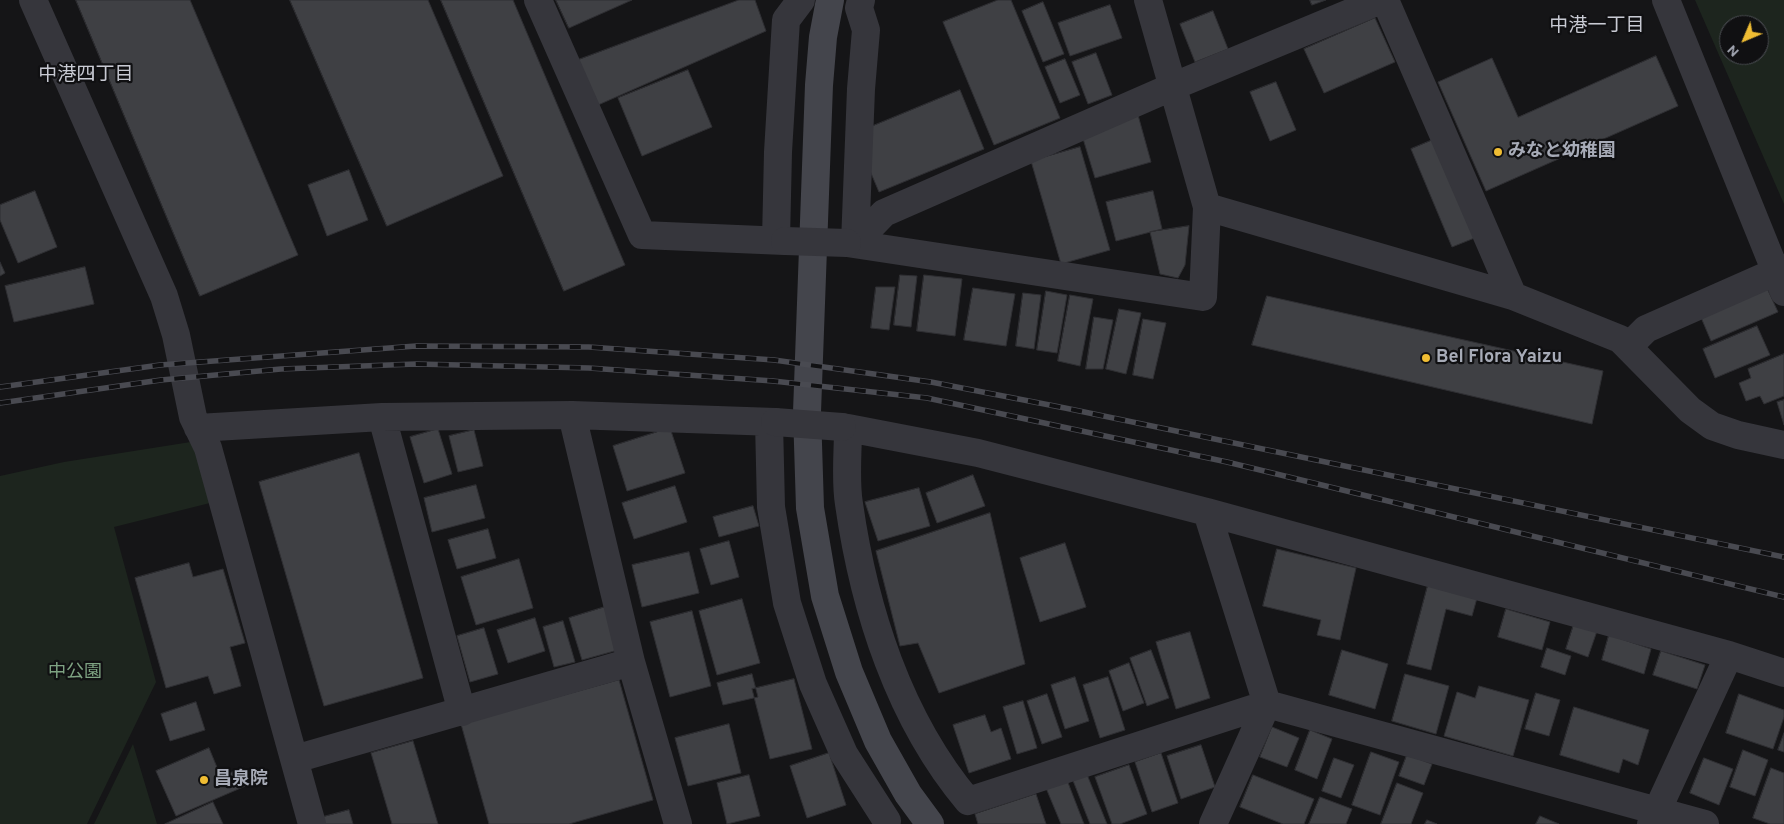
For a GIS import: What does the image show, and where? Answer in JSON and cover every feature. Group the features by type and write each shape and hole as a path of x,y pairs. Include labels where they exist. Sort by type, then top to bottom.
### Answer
{"street":[{"path":"33,0 164,296 176,336 193,417 208,448 312,824"},
{"path":"538,0 642,235 851,243 1203,297 1207,207 1148,0"},
{"path":"781,241 779,134 786,20 801,0"},
{"path":"772,422 771,507 787,603 813,684 844,754 881,823 926,820 878,742 849,672 825,596 810,508 807,412 819,85 823,37 830,0"},
{"path":"851,243 866,30 859,8 861,0"},
{"path":"851,243 884,213 1174,86 1380,0"},
{"path":"1385,0 1512,296"},
{"path":"1629,346 1646,329 1781,277 1666,0"},
{"path":"1207,207 1512,296 1620,339 1690,410 1712,426 1738,435 1784,445"},
{"path":"198,428 382,416 572,415 772,422 845,428 978,453 1207,512 1729,655 1784,673"},
{"path":"572,415 631,662 678,824"},
{"path":"382,416 462,712"},
{"path":"845,428 848,502 864,585 884,648 914,720 944,772 968,801 1267,704 1655,817 1705,824"},
{"path":"1207,512 1267,704 1213,824"},
{"path":"1655,817 1729,655"},
{"path":"295,759 631,662"}],"green space":[{"path":"1695,0 1784,0 1784,204 1723,65 1769,65 1769,15 1719,15 1719,55"},
{"name":"中公園","path":"197,441 214,502 114,527 156,682 87,824 0,824 0,476 64,462"},
{"path":"133,744 157,824 94,824"}],"building":[{"path":"76,0 190,0 298,255 200,296"},
{"path":"290,0 428,0 503,176 387,226"},
{"path":"441,0 513,0 625,265 564,291"},
{"path":"556,0 632,0 569,28"},
{"path":"739,0 755,0 766,31 598,105 578,60"},
{"path":"998,0 1011,0 1060,118 994,145 943,22"},
{"path":"1310,0 1326,0 1312,5"},
{"path":"1043,2 1064,54 1043,62 1022,11"},
{"path":"1110,5 1122,38 1070,56 1058,23"},
{"path":"1213,11 1228,49 1195,62 1180,24"},
{"path":"1375,18 1395,62 1324,93 1304,49"},
{"path":"1096,53 1112,95 1088,104 1072,62"},
{"path":"1656,56 1678,106 1486,191 1438,82 1492,58 1518,117"},
{"path":"1065,59 1080,95 1060,103 1045,67"},
{"path":"688,70 712,127 642,156 618,98"},
{"path":"1276,82 1296,130 1270,141 1250,92"},
{"path":"960,90 984,149 879,192 865,159 868,128"},
{"path":"1138,115 1151,162 1095,178 1081,132"},
{"path":"1435,139 1477,237 1452,247 1411,149"},
{"path":"1080,147 1110,250 1061,264 1031,161"},
{"path":"349,170 368,220 327,236 308,185"},
{"path":"35,191 57,247 18,263 0,220 0,205"},
{"path":"1153,191 1162,229 1116,241 1106,202"},
{"path":"1189,226 1185,265 1178,278 1160,274 1150,232"},
{"path":"0,262 5,273 0,276"},
{"path":"85,267 94,304 14,322 5,286"},
{"path":"900,275 917,276 911,327 894,325"},
{"path":"924,275 962,279 955,336 917,331"},
{"path":"1766,286 1778,312 1711,341 1700,315"},
{"path":"876,287 895,287 889,330 871,328"},
{"path":"973,288 1015,294 1006,346 964,340"},
{"path":"1046,291 1067,295 1057,353 1037,350"},
{"path":"1023,293 1041,295 1034,349 1016,346"},
{"path":"1070,295 1093,299 1080,366 1058,361"},
{"name":"Bel Flora Yaizu","path":"1267,296 1603,371 1592,424 1252,345"},
{"path":"1119,309 1141,313 1126,374 1106,369"},
{"path":"1094,317 1113,320 1103,369 1086,369"},
{"path":"1143,319 1166,323 1153,379 1133,375"},
{"path":"1757,326 1770,355 1715,378 1703,349"},
{"path":"1784,354 1784,396 1764,404 1760,396 1746,401 1739,383 1751,378 1748,369"},
{"path":"1784,400 1784,425 1777,402"},
{"path":"670,428 685,473 627,491 613,446"},
{"path":"438,429 452,474 424,483 410,437"},
{"path":"474,430 483,466 458,472 449,436"},
{"path":"359,453 423,678 324,706 259,482"},
{"path":"973,475 985,506 937,523 926,493"},
{"path":"476,485 485,518 432,532 424,498"},
{"path":"675,486 687,522 634,539 622,503"},
{"path":"919,488 930,526 878,541 865,502"},
{"path":"753,506 759,526 719,537 713,517"},
{"path":"990,513 1025,664 939,693 918,643 900,646 876,551"},
{"path":"488,529 496,558 457,569 448,540"},
{"path":"729,541 739,577 711,585 700,549"},
{"path":"1065,543 1086,607 1040,622 1020,558"},
{"path":"1277,549 1356,568 1340,640 1317,635 1321,620 1263,606"},
{"path":"689,552 699,593 642,607 632,565"},
{"path":"519,559 533,608 476,625 461,577"},
{"path":"189,563 193,577 223,569 245,643 230,647 241,686 214,694 208,676 166,688 135,578"},
{"path":"1428,585 1477,598 1472,616 1446,609 1431,670 1407,664"},
{"path":"742,599 760,663 717,675 699,611"},
{"path":"605,607 618,650 582,660 569,618"},
{"path":"1506,609 1550,622 1542,650 1498,637"},
{"path":"692,611 711,686 670,697 650,622"},
{"path":"535,618 545,651 508,663 497,630"},
{"path":"563,621 575,662 554,667 543,627"},
{"path":"1574,624 1597,631 1588,657 1566,649"},
{"path":"484,628 498,674 470,682 457,636"},
{"path":"1190,632 1210,698 1176,709 1156,642"},
{"path":"1609,635 1651,649 1644,674 1602,660"},
{"path":"1547,648 1571,656 1565,675 1541,667"},
{"path":"1151,650 1169,698 1147,706 1130,658"},
{"path":"1342,650 1388,664 1375,709 1329,695"},
{"path":"1661,651 1705,665 1697,689 1653,675"},
{"path":"1129,663 1144,703 1123,711 1109,671"},
{"path":"752,674 758,697 723,705 717,683"},
{"path":"1405,674 1449,686 1436,734 1392,721"},
{"path":"1075,677 1089,721 1065,729 1051,685"},
{"path":"1108,677 1125,730 1100,738 1083,685"},
{"path":"794,679 812,749 770,759 752,689"},
{"path":"619,680 653,800 569,824 489,824 461,724"},
{"path":"1479,686 1529,700 1513,756 1444,736 1457,692 1475,698"},
{"path":"1536,693 1560,700 1549,736 1525,729"},
{"path":"1047,694 1062,737 1042,744 1027,701"},
{"path":"1739,694 1784,710 1784,717 1773,749 1726,733"},
{"path":"1023,701 1037,748 1017,754 1003,707"},
{"path":"196,702 205,730 170,741 161,714"},
{"path":"1574,707 1649,730 1638,765 1623,759 1619,773 1560,755"},
{"path":"985,715 991,732 1001,728 1011,759 969,773 953,725"},
{"path":"729,724 741,773 688,786 675,738"},
{"path":"1272,727 1299,738 1287,767 1260,757"},
{"path":"1310,730 1332,739 1317,779 1295,770"},
{"path":"1784,733 1784,752 1778,750"},
{"path":"413,741 438,824 392,824 371,753"},
{"path":"1201,745 1215,787 1181,799 1167,756"},
{"name":"昌泉院","path":"209,748 221,777 243,767 250,784 176,816 156,771"},
{"path":"1743,750 1768,760 1755,796 1730,787"},
{"path":"1371,752 1399,762 1380,815 1352,805"},
{"path":"829,753 846,805 807,818 790,766"},
{"path":"1161,753 1178,803 1152,812 1135,762"},
{"path":"1407,755 1432,764 1424,785 1399,776"},
{"path":"1334,758 1354,765 1341,798 1322,791"},
{"path":"1704,758 1733,769 1719,805 1690,793"},
{"path":"1129,765 1147,814 1120,824 1112,824 1095,777"},
{"path":"1771,768 1784,773 1784,824 1770,824 1753,818"},
{"path":"1086,772 1107,824 1090,824 1072,778"},
{"path":"749,775 760,816 727,824 717,783"},
{"path":"1253,775 1314,799 1304,824 1283,824 1240,807"},
{"path":"1067,780 1084,824 1061,824 1046,788"},
{"path":"1397,783 1423,793 1411,824 1381,824"},
{"path":"1036,794 1046,824 978,824 975,814"},
{"path":"1320,797 1352,809 1346,824 1309,824"},
{"path":"213,802 223,824 165,824"},
{"path":"349,810 353,824 325,824 323,817"},
{"path":"1540,816 1559,824 1536,824"},
{"path":"1427,820 1437,824 1425,824"}],"railway":[{"path":"0,387 160,365 416,346 589,347 774,360 931,382 1065,408 1784,557"},
{"path":"0,403 161,380 281,369 416,364 589,368 773,381 927,398 1227,462 1784,597"}],"place":[{"name":"みなと幼稚園","path":"1498,152"},
{"name":"Bel Flora Yaizu","path":"1426,358"},
{"name":"昌泉院","path":"204,780"}],"district":[{"name":"中港一丁目","path":"1597,27"},
{"name":"中港四丁目","path":"86,76"}]}
